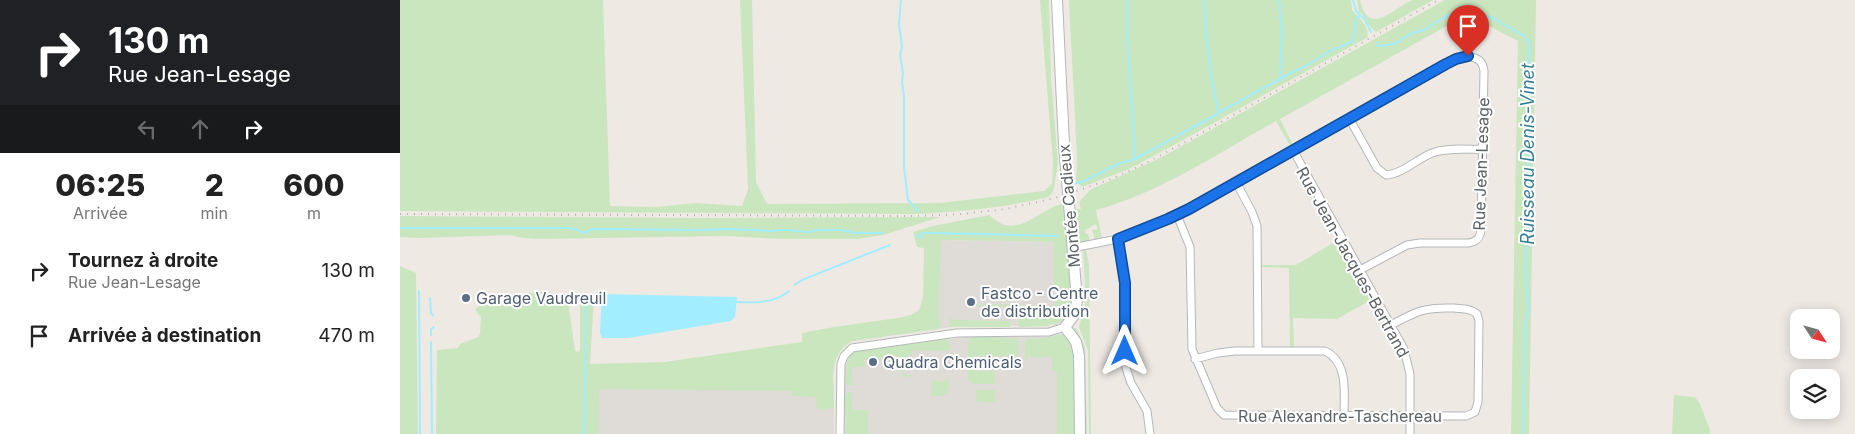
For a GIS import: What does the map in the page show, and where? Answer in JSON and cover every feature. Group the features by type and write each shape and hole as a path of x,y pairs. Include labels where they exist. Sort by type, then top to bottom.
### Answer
{"street":[{"name":"Montée Cadieux","path":"1057,0 1063,134 1076,305 1073,317 1065,327"},
{"name":"Rue Jean-Lesage","path":"1072,248 1118,239 1177,215 1452,61 1464,57 1474,57 1481,61 1484,68 1481,230 1478,239 1468,243 1407,244 1360,270"},
{"path":"1349,118 1377,168 1386,174 1395,173 1436,152 1454,149 1482,150"},
{"name":"Rue Jean-Jacques-Bertrand","path":"1293,150 1404,349 1410,368 1410,434"},
{"path":"1236,182 1252,212 1257,226 1258,351"},
{"name":"Rue Alexandre-Taschereau","path":"1177,215 1190,246 1191,342 1195,358 1217,408 1224,415 1468,416 1476,411 1478,402 1479,318 1475,312 1469,309 1429,308 1415,312 1391,325"},
{"path":"1118,239 1125,283 1126,368 1131,383 1147,412 1150,434"},
{"path":"840,434 841,364 844,356 852,348 951,333 1049,332 1065,327 1076,342 1079,355 1080,434"},
{"path":"1195,358 1218,353 1258,351 1323,351 1331,354 1343,377 1344,416"}],"shaded area":[{"path":"932,240 1068,242 1073,299 1069,313 1059,323 1048,326 957,326 932,330"},
{"path":"968,337 1050,337 1057,353 1057,434 845,434 845,368 850,356 854,352"},
{"path":"834,383 834,434 594,434 595,385"}],"green space":[{"path":"400,0 603,0 610,206 656,207 696,203 742,206 748,189 740,0 752,0 756,182 767,204 940,203 1044,191 1052,184 1053,163 1040,0 1049,0 1051,80 1058,162 1054,188 1050,196 1045,198 979,209 912,214 400,211"},
{"path":"1069,0 1351,0 1352,10 1365,25 1368,37 1129,169 1082,187 1076,181 1077,158"},
{"path":"1357,0 1360,0 1364,12 1370,18 1376,19 1384,17 1413,0 1433,0 1376,32 1359,12"},
{"path":"1445,0 1536,0 1529,434 1511,434 1518,41 1483,23 1452,23 1280,119 1293,145 1291,147 1276,121 1166,183 1119,203 1096,210 1102,238 1098,237 1095,240 1092,230 1098,229 1096,224 1085,230 1090,241 1082,242 1076,238 1074,209 1081,209 1079,202 1090,190 1162,157"},
{"path":"1061,204 1064,206 1073,299 1068,314 1063,320 1056,325 1019,327 1018,307 974,306 974,304 1054,306 1056,303 1056,291 1054,291 1054,242 941,240 938,319 941,320 939,329 853,341 845,346 839,353 834,370 834,408 820,410 817,408 816,397 792,396 791,391 599,389 598,434 436,434 437,350 458,348 460,344 478,337 480,334 481,317 475,310 481,304 482,296 485,294 507,294 516,298 524,294 546,292 555,293 556,296 571,296 569,308 575,351 578,352 580,350 580,298 581,295 594,297 590,364 665,362 802,342 802,333 898,318 911,315 919,310 923,298 924,248 917,247 913,232 989,215 1002,224 1018,225"},
{"path":"400,216 940,217 883,235 857,239 781,239 725,236 539,239 510,235 400,237"},
{"path":"1338,240 1371,300 1337,319 1293,318 1294,347 1290,347 1289,268 1261,267 1262,265 1296,265"},
{"path":"1086,250 1089,265 1091,434 1089,434 1088,350 1079,327 1086,301 1083,251"},
{"path":"400,266 416,273 418,434 400,434"},
{"path":"949,316 951,316 951,320 1009,321 1011,316 1010,327 950,327"},
{"path":"1072,327 1076,328 1085,347 1087,434 1084,434 1083,346"},
{"path":"1061,334 1066,335 1075,349 1076,434 1057,434 1057,371 1052,371 1052,357 1028,357 1026,361 1025,359 1025,342 1027,339"},
{"path":"971,337 1016,338 1018,340 1019,353 1016,361 1014,356 975,356 975,371 995,371 995,384 974,384 968,380 968,342"},
{"path":"947,339 950,343 950,351 912,350 912,355 907,355 907,359 904,360 904,375 911,375 911,377 902,376 902,359 864,359 865,367 852,367 852,383 856,385 848,385 845,381 847,360 854,352"},
{"path":"948,377 949,387 946,394 931,396 932,381 946,381"},
{"path":"976,390 995,390 995,402 977,402"},
{"path":"848,392 857,393 852,393 852,410 868,410 868,434 845,434 845,396"},
{"path":"1674,395 1695,397 1700,404 1710,434 1672,434"}],"water":[{"path":"602,294 737,297 735,317 731,321 628,338 602,338 600,333"}],"waterway":[{"path":"901,0 899,24 904,96 904,167 908,200 918,211"},
{"path":"1127,0 1127,34 1135,159 1219,113 1210,71 1204,0"},
{"path":"1279,0 1282,33 1280,80"},
{"name":"Ruisseau Denis-Vinet","path":"1353,0 1356,11 1365,20 1371,32"},
{"name":"Ruisseau Denis-Vinet","path":"1377,43 1378,46 1394,44 1412,33 1424,30 1448,15 1469,11 1493,18 1524,36 1529,42 1530,148 1527,168 1526,275 1528,309 1525,327 1523,434"},
{"path":"1220,112 1332,50 1352,42 1356,18 1360,15"},
{"path":"1070,185 1084,181 1118,164 1135,159"},
{"path":"400,228 571,228 585,233 593,229 727,229 808,232 841,230 856,233 882,233"},
{"path":"917,235 920,238 922,233 1057,236"},
{"path":"794,285 802,280 890,245"},
{"path":"419,291 420,434"},
{"path":"736,302 771,300 789,291"},
{"path":"584,434 586,297"},
{"path":"430,298 433,316"},
{"path":"431,335 431,329 434,327"},
{"path":"431,342 432,434"}],"railway":[{"path":"400,214 915,216 962,214 1006,209 1059,197 1111,179 1146,163 1438,0"}],"place":[{"name":"Garage Vaudreuil","path":"466,298"},
{"name":"Fastco - Centre de distribution","path":"971,302"},
{"name":"Quadra Chemicals","path":"873,362"}],"route":[{"path":"1125,351 1125,283 1118,239 1177,215 1446,64 1468,56"}]}
